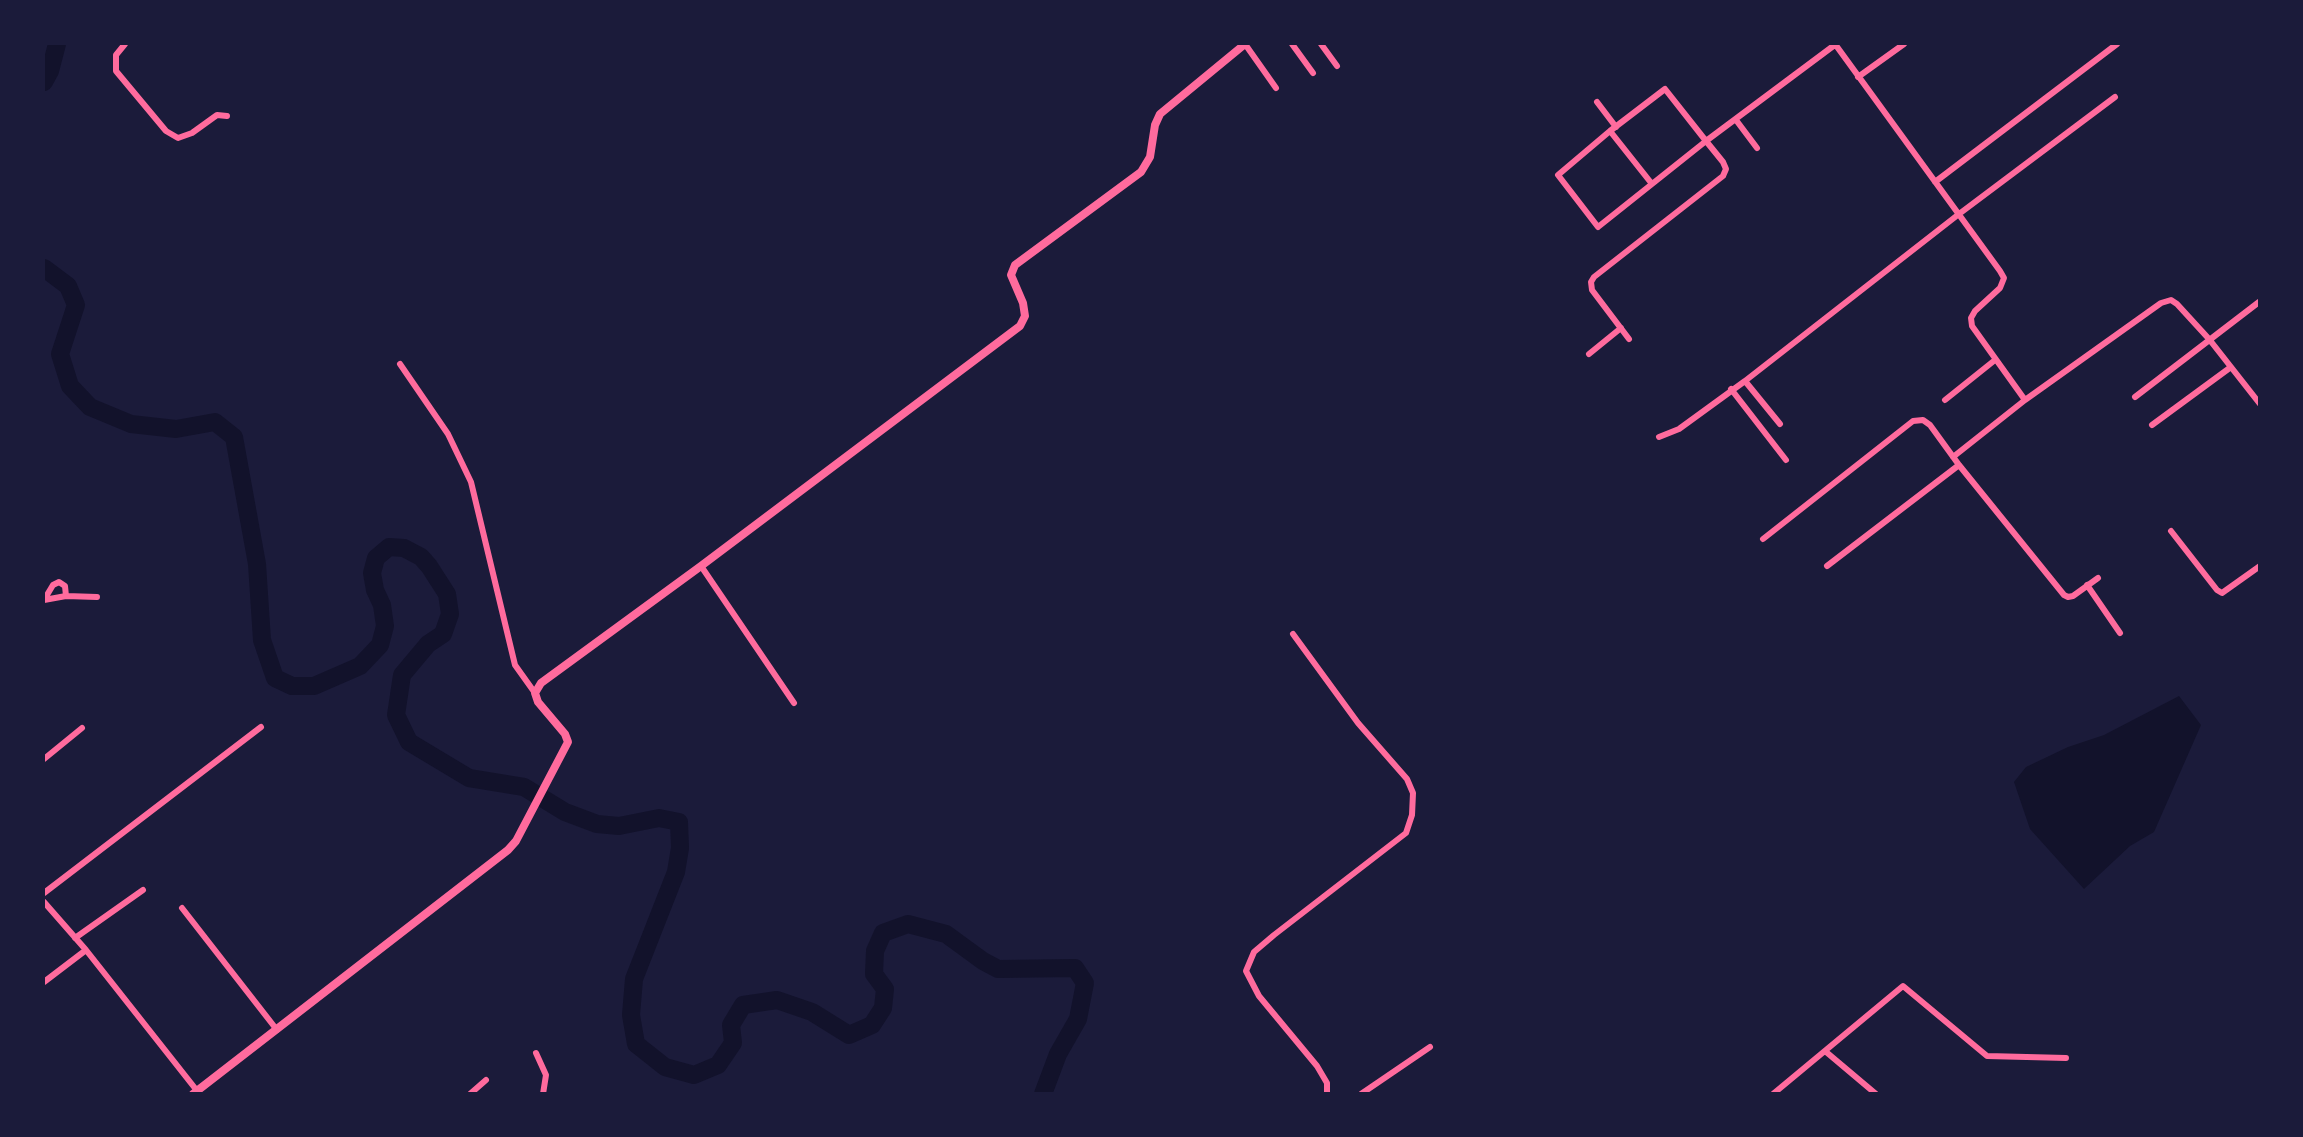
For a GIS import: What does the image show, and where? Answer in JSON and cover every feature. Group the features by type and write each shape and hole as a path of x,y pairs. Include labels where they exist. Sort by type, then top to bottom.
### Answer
{"street":[{"path":"125,44 116,55 116,71 166,131 178,138 192,132 217,115 227,116"},
{"path":"535,693 541,682 701,566 1020,326 1025,316 1023,303 1011,274 1015,265 1141,172 1150,158 1155,125 1160,114 1245,44 1276,88"},
{"path":"1292,44 1313,73"},
{"path":"1321,44 1337,66"},
{"path":"1629,339 1592,290 1591,282 1594,277 1723,176 1726,169 1723,162 1706,141 1665,89 1558,175 1598,227 1706,141 1835,44 2004,278 2000,288 1975,311 1971,318 1972,326 2025,400"},
{"path":"1858,77 1904,44"},
{"path":"1935,182 2117,44"},
{"path":"1659,437 1679,429 1745,381 1959,214 2115,97"},
{"path":"1597,102 1652,184"},
{"path":"1736,120 1757,148"},
{"path":"1953,458 2025,400 2161,303 2171,300 2209,339 2259,404"},
{"path":"2135,396 2259,302"},
{"path":"1589,354 1621,328"},
{"path":"1945,400 1995,360"},
{"path":"44,902 86,950 197,1092 516,842 568,742 565,734 538,702 535,693 515,664 471,482 448,434 400,364"},
{"path":"2152,425 2231,367"},
{"path":"1745,381 1780,424"},
{"path":"1731,389 1786,460"},
{"path":"1763,539 1913,421 1923,420 1930,425 1953,458 2064,596 2073,596 2098,578"},
{"path":"1827,566 1959,465"},
{"path":"2171,531 2217,590 2222,593 2259,566"},
{"path":"701,566 794,703"},
{"path":"44,600 53,585 59,582 65,586 66,596"},
{"path":"2087,585 2120,633"},
{"path":"44,600 66,596 97,597"},
{"path":"1293,634 1358,723 1407,779 1413,793 1412,815 1406,833 1254,952 1246,971 1259,996 1317,1066 1327,1083 1327,1094"},
{"path":"44,893 261,727"},
{"path":"44,759 82,728"},
{"path":"75,938 143,890"},
{"path":"182,908 277,1030"},
{"path":"44,982 86,950"},
{"path":"1773,1094 1903,986 1987,1056 2066,1058"},
{"path":"1360,1094 1430,1047"},
{"path":"1825,1051 1875,1094"},
{"path":"536,1053 546,1075 543,1094"},
{"path":"470,1094 486,1080"}],"shaded area":[{"path":"2179,696 2201,725 2154,832 2130,846 2084,889 2030,829 2014,782 2026,767 2068,747 2104,735"}],"waterway":[{"path":"44,82 50,71 57,44"},
{"path":"44,268 68,286 76,305 60,354 70,386 90,407 131,424 176,429 215,422 234,437 257,564 262,640 275,678 292,686 314,686 360,666 380,645 385,626 382,605 375,590 372,573 376,558 389,547 404,548 421,557 429,566 447,594 450,614 443,634 428,644 402,675 396,715 409,742 469,778 524,787 565,812 597,824 619,826 659,818 679,822 680,848 676,872 634,979 631,1015 636,1044 665,1067 694,1075 718,1065 733,1043 731,1025 743,1005 777,1000 812,1012 849,1035 872,1025 883,1008 885,989 874,974 875,951 883,933 908,924 946,934 998,969 1075,968 1085,983 1078,1019 1058,1054 1043,1094"}]}
